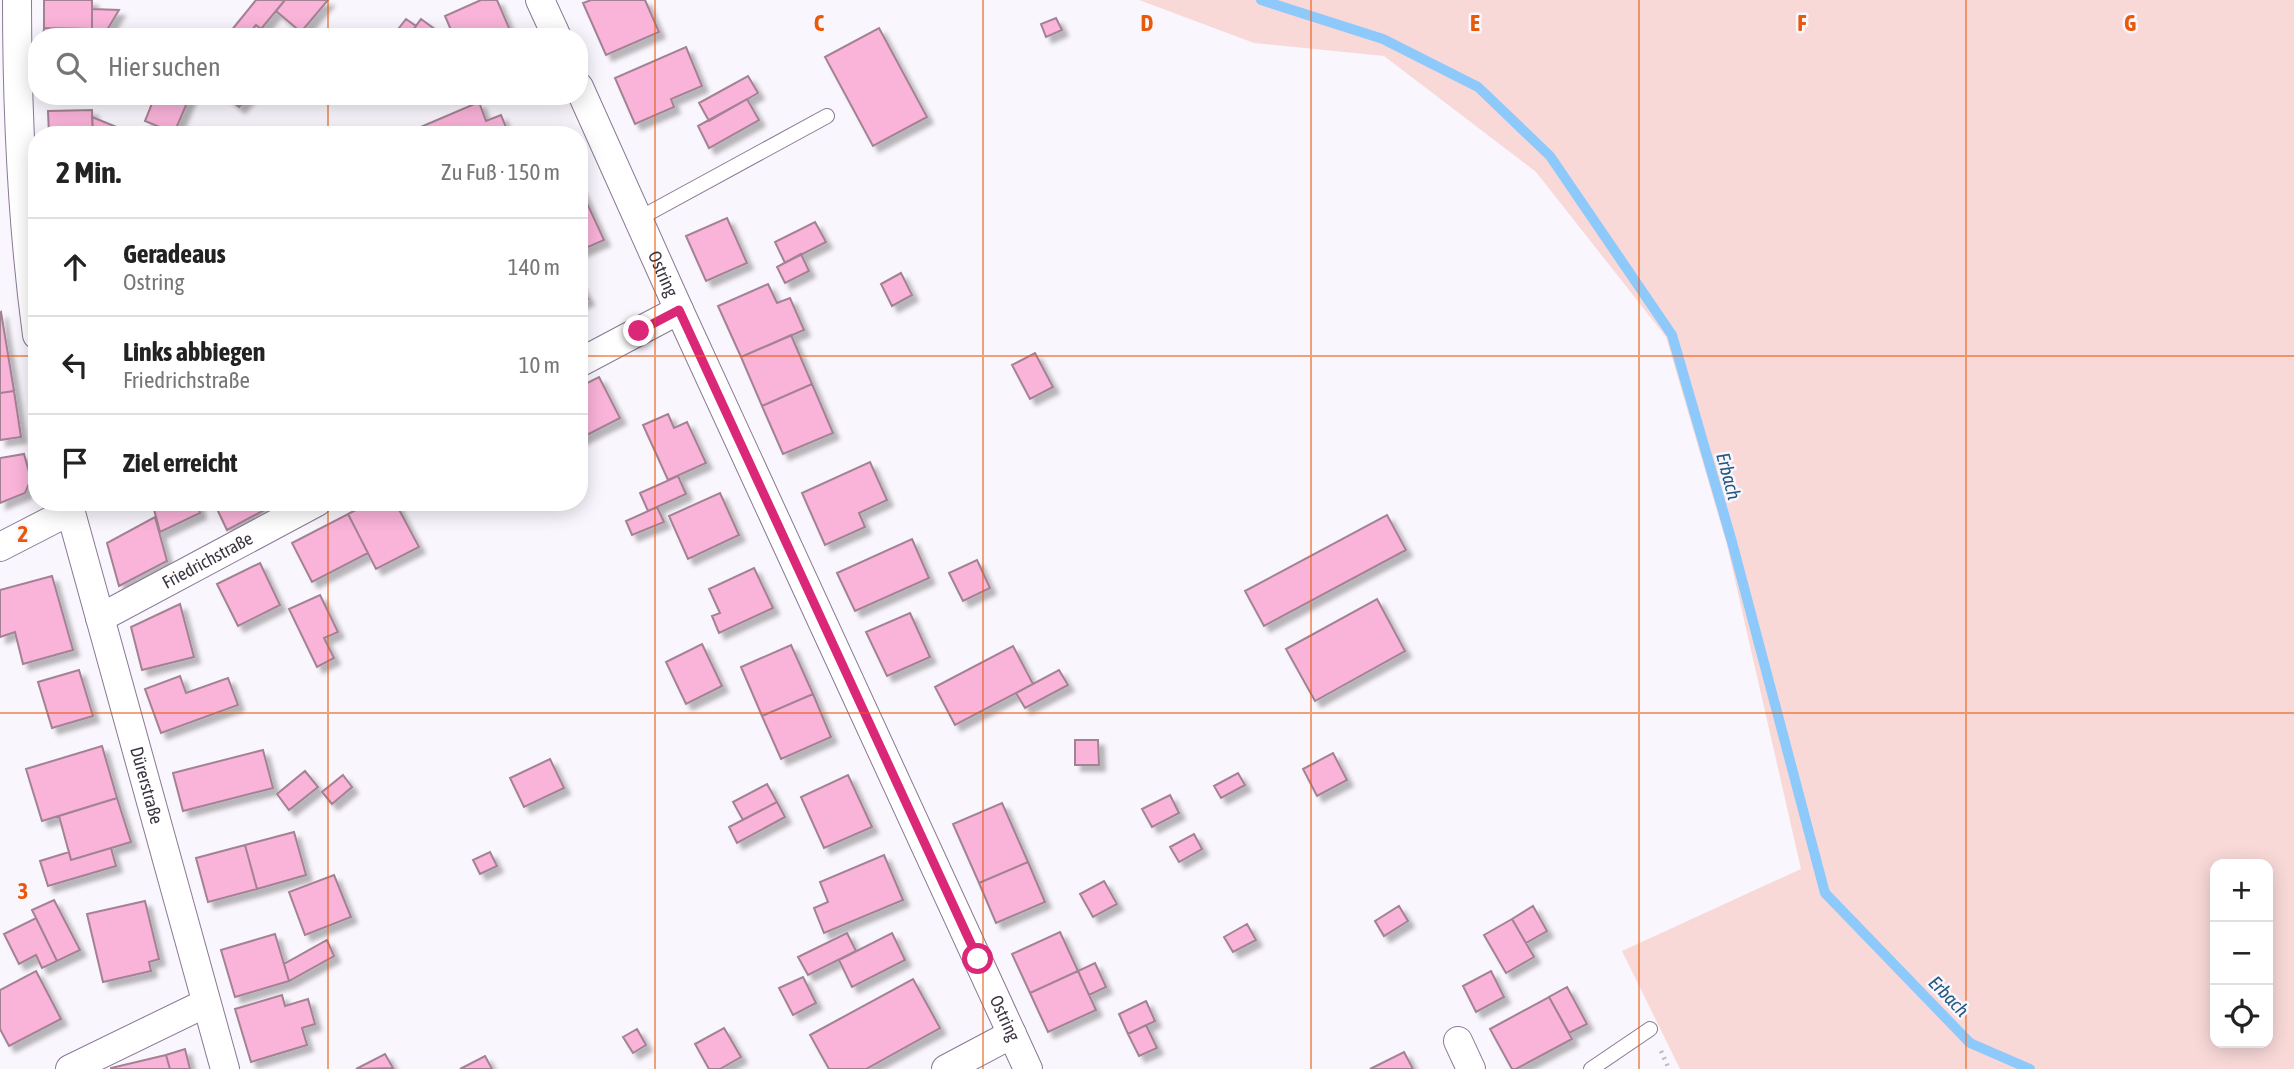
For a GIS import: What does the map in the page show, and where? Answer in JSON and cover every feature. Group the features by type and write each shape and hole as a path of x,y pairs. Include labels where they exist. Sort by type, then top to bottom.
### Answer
{"street":[{"path":"17,0 17,108 28,250"},
{"path":"540,0 553,28"},
{"name":"Ostring","path":"587,105 1028,1069"},
{"path":"588,358 679,310"},
{"path":"0,547 62,511"},
{"name":"Dürerstraße","path":"70,511 225,1069"},
{"name":"Friedrichstraße","path":"100,618 300,511"},
{"path":"70,1069 206,1003"},
{"path":"946,1069 1012,1034"},
{"path":"1458,1041 1471,1069"}],"lane":[{"path":"639,219 827,116"},
{"path":"1591,1069 1650,1029"}],"shaded area":[{"path":"1139,0 2294,0 2294,1069 1680,1069 1622,951 1801,869 1727,545 1666,337 1536,172 1384,56 1254,43"}],"building":[{"path":"44,0 92,0 92,28 44,28"},
{"path":"256,0 285,0 262,28 256,25 254,28 233,28"},
{"path":"285,0 328,0 304,28 296,28 276,11"},
{"path":"481,0 497,0 509,28 450,28 445,16"},
{"path":"591,0 645,0 659,32 606,55 583,3"},
{"path":"92,9 119,10 108,28 92,28"},
{"path":"1056,18 1062,30 1046,37 1041,24"},
{"path":"406,19 416,26 415,28 399,28"},
{"path":"421,19 433,28 414,28"},
{"path":"879,28 927,117 873,146 825,57"},
{"path":"686,47 702,86 671,99 674,107 635,124 615,78"},
{"path":"748,76 758,93 709,121 699,103"},
{"path":"747,99 759,120 709,148 698,126"},
{"path":"151,105 186,105 177,126 157,126 145,121"},
{"path":"472,105 480,105 486,121 501,115 505,126 423,126"},
{"path":"92,110 93,126 49,126 48,111"},
{"path":"92,117 114,126 92,126"},
{"path":"588,205 604,240 588,247"},
{"path":"727,218 747,263 706,281 686,236"},
{"path":"815,222 826,242 785,263 775,242"},
{"path":"801,254 809,271 785,283 777,267"},
{"path":"901,273 912,295 892,306 881,284"},
{"path":"768,284 777,303 790,298 804,330 741,357 718,306"},
{"path":"0,313 14,391 0,393"},
{"path":"791,335 812,384 762,406 741,357"},
{"path":"1035,353 1053,387 1030,399 1012,365"},
{"path":"599,377 620,418 588,434 588,382"},
{"path":"812,384 833,433 783,454 762,406"},
{"path":"14,391 21,437 0,440 0,393"},
{"path":"668,414 674,428 687,422 706,463 668,480 643,425"},
{"path":"24,454 28,468 28,486 25,493 0,503 0,458"},
{"path":"870,462 887,500 859,513 865,527 825,545 802,493"},
{"path":"678,476 686,494 648,511 640,493"},
{"path":"720,493 739,535 688,559 669,516"},
{"path":"657,507 664,522 632,535 626,521"},
{"path":"154,511 199,511 200,513 160,532"},
{"path":"218,511 263,511 227,530"},
{"path":"354,511 400,511 419,547 376,569 348,514"},
{"path":"348,514 368,553 312,582 292,543"},
{"path":"1387,515 1406,550 1264,626 1245,591"},
{"path":"155,517 167,561 119,586 107,543"},
{"path":"912,539 929,578 855,611 837,573"},
{"path":"977,560 990,588 963,601 949,573"},
{"path":"260,563 280,605 238,626 217,584"},
{"path":"754,568 773,608 719,633 712,616 720,613 709,589"},
{"path":"52,576 73,650 23,664 15,632 0,637 0,590"},
{"path":"320,595 338,632 324,638 334,658 317,667 289,609"},
{"path":"1377,599 1405,651 1315,701 1286,649"},
{"path":"180,604 194,657 142,670 131,627"},
{"path":"910,613 930,657 887,676 866,632"},
{"path":"702,644 722,686 686,704 666,662"},
{"path":"791,645 813,694 762,716 741,667"},
{"path":"1013,646 1033,684 955,725 935,687"},
{"path":"79,670 93,716 52,728 38,682"},
{"path":"1059,670 1068,685 1025,708 1016,693"},
{"path":"180,676 186,693 228,678 238,705 161,733 145,689"},
{"path":"813,694 831,737 781,759 762,716"},
{"path":"1075,740 1098,740 1099,765 1075,765"},
{"path":"102,746 117,798 42,821 26,769"},
{"path":"263,750 273,788 183,811 173,773"},
{"path":"1333,753 1347,780 1317,796 1303,769"},
{"path":"550,759 564,788 524,807 510,778"},
{"path":"305,771 318,787 289,810 277,794"},
{"path":"1238,773 1245,785 1221,798 1214,786"},
{"path":"343,775 352,787 332,804 322,792"},
{"path":"848,775 872,827 824,848 801,797"},
{"path":"767,784 777,802 743,820 733,802"},
{"path":"1170,795 1179,813 1152,827 1142,809"},
{"path":"117,798 131,842 71,860 59,816"},
{"path":"777,802 785,817 737,843 729,827"},
{"path":"1002,803 1028,862 979,883 953,824"},
{"path":"294,832 306,875 257,889 245,845"},
{"path":"1194,834 1202,849 1179,862 1170,847"},
{"path":"245,845 257,889 208,902 196,858"},
{"path":"111,848 116,866 48,886 40,861 69,852 71,860"},
{"path":"490,852 497,866 480,874 473,860"},
{"path":"884,855 903,900 824,933 814,908 828,902 820,882"},
{"path":"1028,862 1045,902 996,923 979,883"},
{"path":"334,875 351,917 305,935 289,892"},
{"path":"1104,881 1117,904 1093,917 1080,894"},
{"path":"54,900 80,950 57,961 32,910"},
{"path":"145,901 159,959 149,962 151,971 103,982 87,914"},
{"path":"1399,906 1408,921 1384,936 1375,921"},
{"path":"1533,906 1547,931 1526,943 1512,919"},
{"path":"36,918 57,961 42,968 36,955 19,964 4,934"},
{"path":"1512,919 1534,957 1506,973 1484,935"},
{"path":"1247,924 1256,940 1233,952 1224,937"},
{"path":"1060,932 1078,971 1030,993 1012,954"},
{"path":"847,933 856,951 808,975 798,957"},
{"path":"892,933 905,960 852,987 839,960"},
{"path":"275,934 289,981 235,997 221,950"},
{"path":"327,940 334,956 289,981 284,964"},
{"path":"1095,963 1106,987 1089,995 1078,971"},
{"path":"36,971 61,1019 9,1046 0,1029 0,990"},
{"path":"1078,971 1096,1010 1048,1032 1030,993"},
{"path":"1491,971 1504,997 1476,1012 1463,986"},
{"path":"803,977 816,1003 793,1015 779,988"},
{"path":"913,979 940,1028 866,1069 829,1069 810,1035"},
{"path":"1567,987 1587,1024 1569,1033 1549,997"},
{"path":"282,995 285,1006 308,999 315,1024 302,1028 307,1045 251,1062 235,1009"},
{"path":"1549,997 1572,1039 1512,1069 1490,1029"},
{"path":"1146,1001 1155,1021 1128,1034 1119,1014"},
{"path":"1146,1025 1157,1048 1139,1056 1128,1034"},
{"path":"724,1028 741,1057 720,1069 709,1069 695,1044"},
{"path":"637,1029 646,1045 633,1053 623,1037"},
{"path":"185,1049 190,1069 170,1069 166,1055"},
{"path":"1404,1052 1413,1069 1370,1069"},
{"path":"385,1054 393,1068 356,1069"},
{"path":"166,1055 170,1069 111,1069 111,1068"},
{"path":"485,1056 492,1069 460,1069"}],"waterway":[{"name":"Erbach","path":"1261,0 1383,39 1478,87 1550,156 1672,335 1732,542 1825,893 1970,1043 2030,1069"}],"route":[{"path":"639,331 679,310 978,959"}]}
